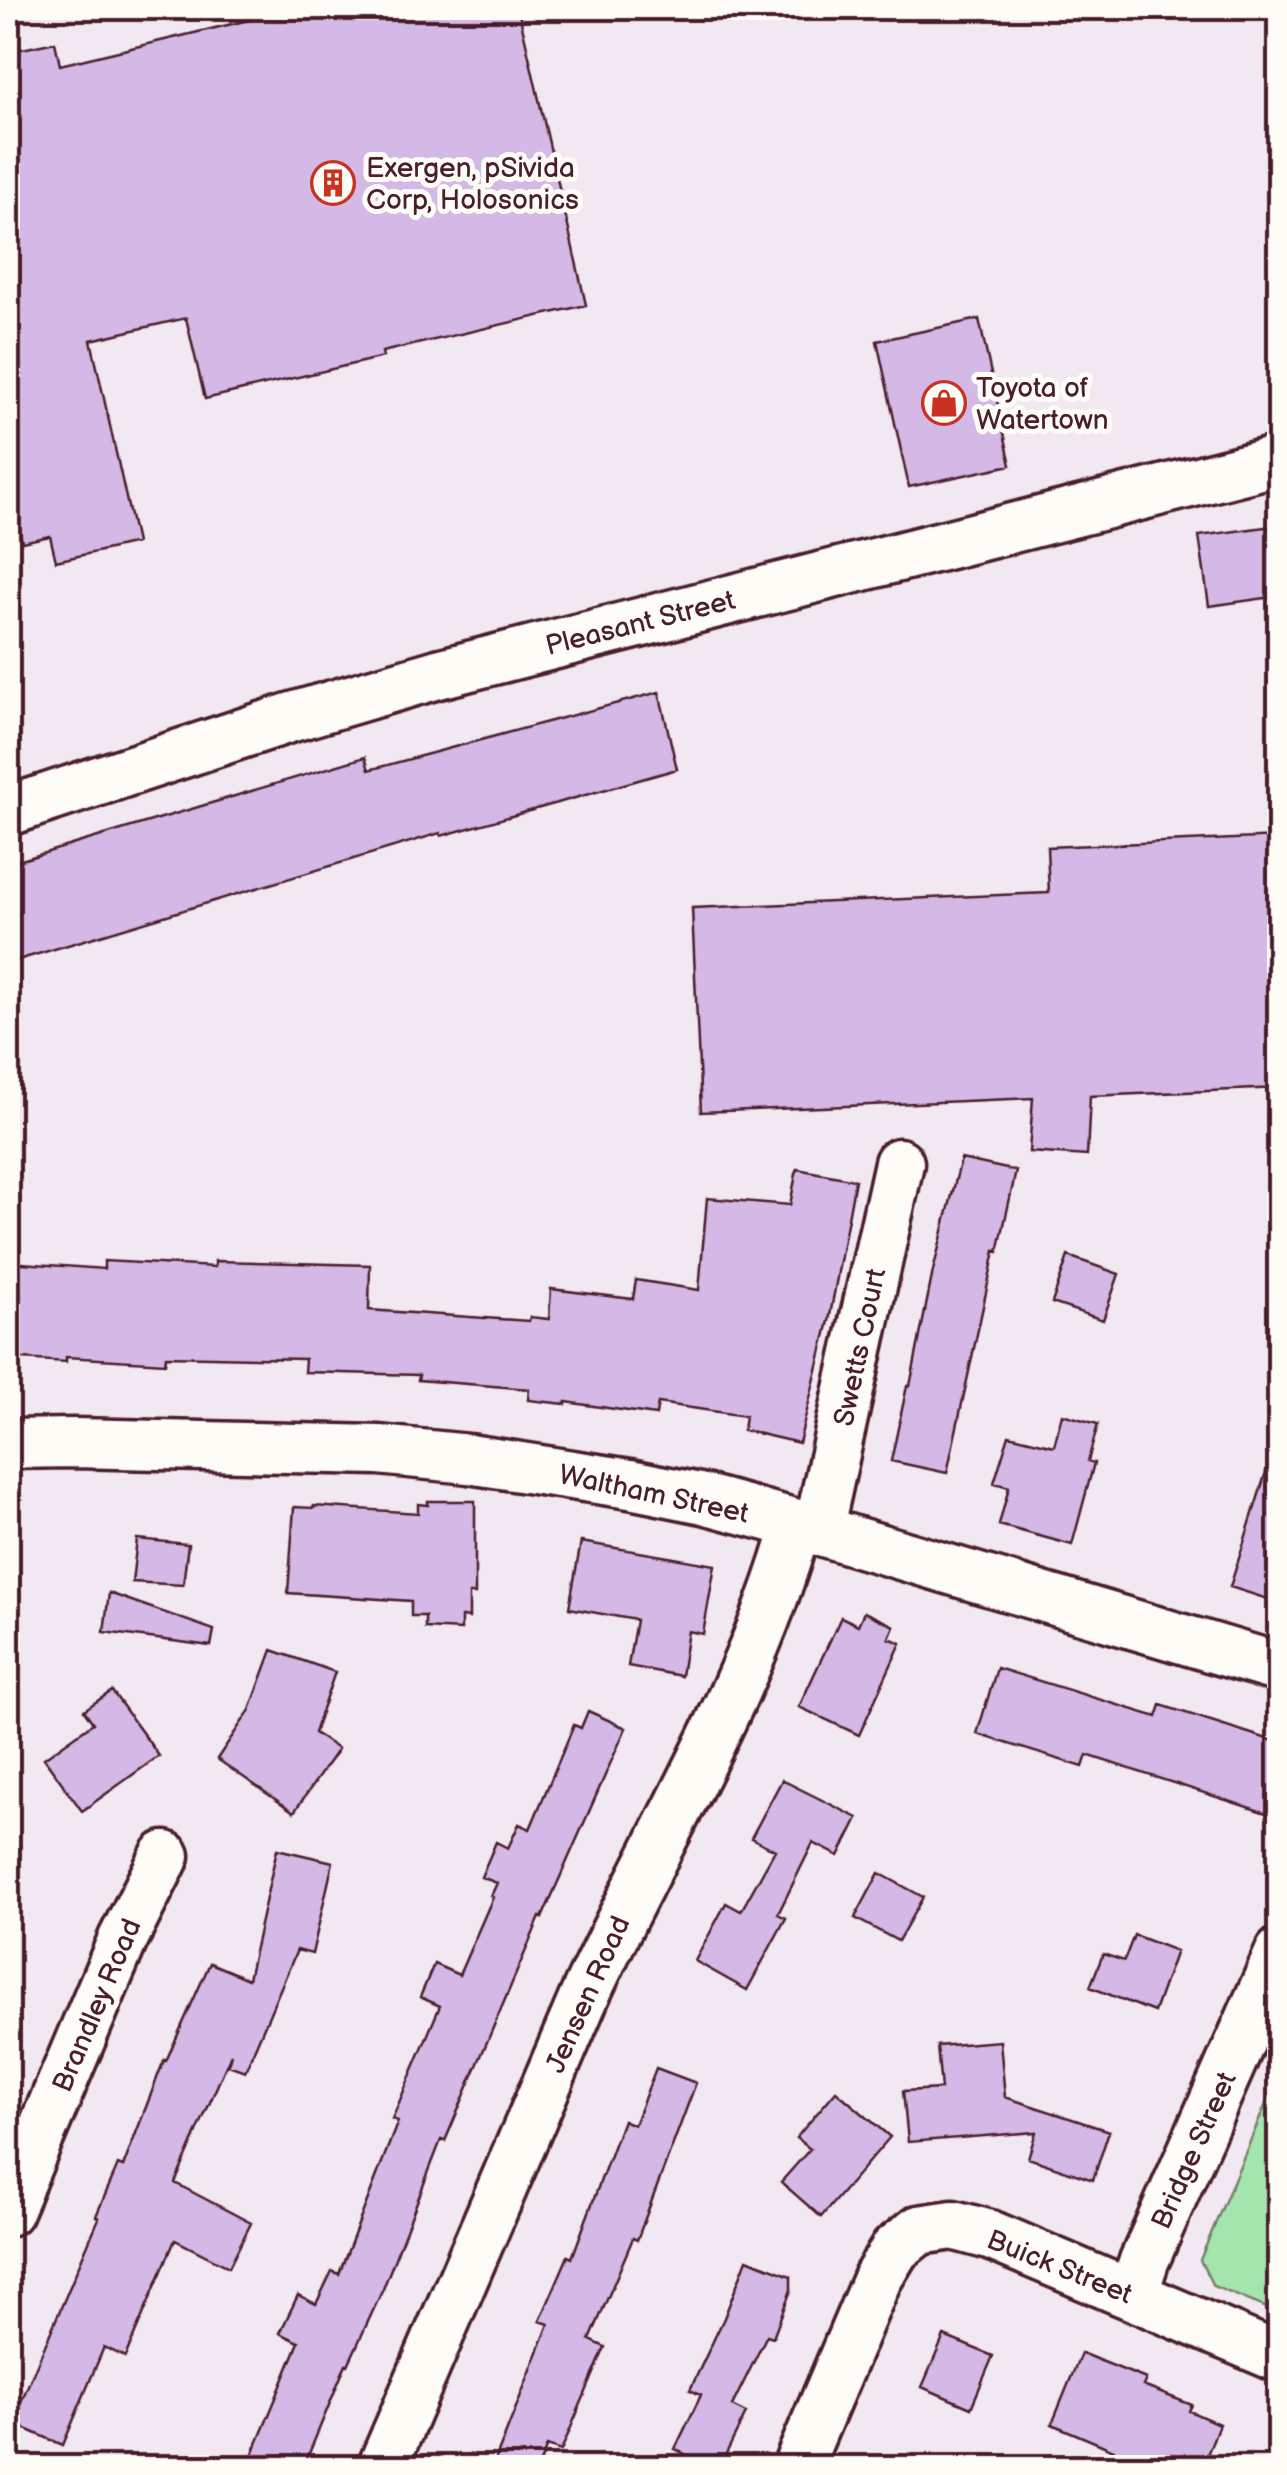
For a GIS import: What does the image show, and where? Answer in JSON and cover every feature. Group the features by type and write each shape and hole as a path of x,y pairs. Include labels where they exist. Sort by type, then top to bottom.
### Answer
{"street":[{"name":"Pleasant Street","path":"8,811 289,718 438,674 1280,460"},
{"name":"Swetts Court","path":"808,1528 899,1163"},
{"name":"Waltham Street","path":"8,1444 398,1452 630,1484 704,1499 808,1528 1280,1668"},
{"name":"Jensen Road","path":"382,2468 585,1995 710,1744 783,1574 808,1528"},
{"name":"Brandley Road","path":"8,2211 123,1939 165,1856"},
{"name":"Bridge Street","path":"1132,2295 1280,1952"},
{"name":"Buick Street","path":"797,2468 877,2279 895,2250 919,2230 953,2226 990,2236 1280,2358"}],"green space":[{"path":"1279,2073 1279,2313 1213,2286 1200,2260"}],"building":[{"name":"Exergen, pSivida Corp, Holosonics","path":"299,8 518,8 586,305 382,352 383,357 205,399 186,318 91,340 136,543 56,561 50,536 22,542 19,529 8,532 8,52 55,42 60,65"},
{"name":"Toyota of Watertown","path":"979,319 1011,465 909,487 877,341"},
{"path":"1280,525 1280,596 1209,606 1199,536"},
{"path":"659,692 677,769 441,836 440,833 8,963 8,864 365,757 369,770"},
{"path":"1280,837 1280,1088 1090,1096 1087,1156 1029,1152 1033,1098 701,1112 692,908 1049,893 1047,847"},
{"path":"961,1159 1016,1171 947,1473 891,1461"},
{"path":"797,1169 855,1180 829,1321 799,1443 743,1430 745,1416 658,1403 656,1415 528,1400 529,1389 418,1380 419,1375 304,1372 305,1359 166,1356 165,1363 8,1358 8,1262 104,1269 104,1261 215,1267 215,1261 370,1265 369,1310 529,1321 530,1317 549,1319 551,1289 633,1299 636,1280 699,1290 707,1198 790,1205"},
{"path":"1068,1256 1119,1274 1103,1320 1052,1303"},
{"path":"1062,1414 1098,1424 1088,1461 1094,1463 1072,1545 999,1525 1009,1487 994,1483 1009,1435 1054,1446"},
{"path":"1271,1456 1280,1457 1280,1603 1230,1587"},
{"path":"428,1501 475,1501 475,1594 469,1594 469,1618 461,1617 461,1630 425,1628 425,1616 411,1616 411,1601 288,1593 294,1507 418,1513 418,1504 428,1505"},
{"path":"137,1539 188,1544 183,1585 132,1582"},
{"path":"581,1542 715,1565 703,1634 688,1631 681,1676 628,1666 636,1620 569,1608"},
{"path":"109,1593 214,1630 211,1646 104,1632"},
{"path":"864,1612 894,1626 889,1638 901,1643 859,1735 799,1707 841,1617 858,1625"},
{"path":"272,1650 335,1672 314,1733 338,1749 294,1812 217,1759 250,1710"},
{"path":"997,1668 1157,1717 1161,1705 1280,1743 1280,1782 1269,1814 1087,1755 1083,1767 977,1734"},
{"path":"112,1691 159,1756 82,1811 44,1758 93,1723 84,1710"},
{"path":"588,1711 626,1728 445,2141 441,2140 383,2289 346,2364 303,2468 281,2468 252,2456 299,2342 280,2333 298,2295 316,2304 332,2271 339,2274 398,2121 392,2119 440,2006 420,1997 434,1964 459,1975 497,1883 481,1877 496,1842 508,1848 519,1824 530,1829 574,1725 581,1728"},
{"path":"782,1780 858,1818 839,1856 813,1843 778,1914 786,1918 747,1990 695,1961 726,1903 741,1911 775,1850 751,1838"},
{"path":"277,1849 333,1862 312,1954 297,1950 245,2071 228,2065 231,2054 175,2183 251,2223 229,2267 175,2240 125,2357 104,2347 63,2445 12,2423 99,2218 96,2216 118,2165 123,2167 164,2060 210,1963 248,1979"},
{"path":"879,1873 923,1897 898,1941 855,1918"},
{"path":"1134,1935 1176,1951 1154,2012 1090,1987 1103,1954 1124,1961"},
{"path":"1000,2041 1005,2097 1109,2131 1093,2180 1028,2158 1036,2132 908,2142 903,2091 941,2089 937,2046"},
{"path":"656,2068 696,2083 637,2240 633,2238 590,2340 605,2347 561,2451 547,2446 538,2468 492,2468 549,2324 540,2321 568,2256 572,2258 623,2120 634,2125"},
{"path":"836,2091 890,2137 821,2217 781,2182 810,2149 796,2138"},
{"path":"747,2259 791,2276 791,2290 773,2337 767,2335 732,2406 746,2413 719,2468 713,2468 675,2449 701,2395 690,2390"},
{"path":"944,2336 993,2356 971,2408 922,2387"},
{"path":"1081,2353 1146,2379 1143,2386 1192,2405 1189,2411 1219,2424 1202,2468 1156,2468 1052,2424"}],"place":[{"name":"Exergen, pSivida Corp, Holosonics","path":"333,183"},
{"name":"Toyota of Watertown","path":"944,403"}]}
